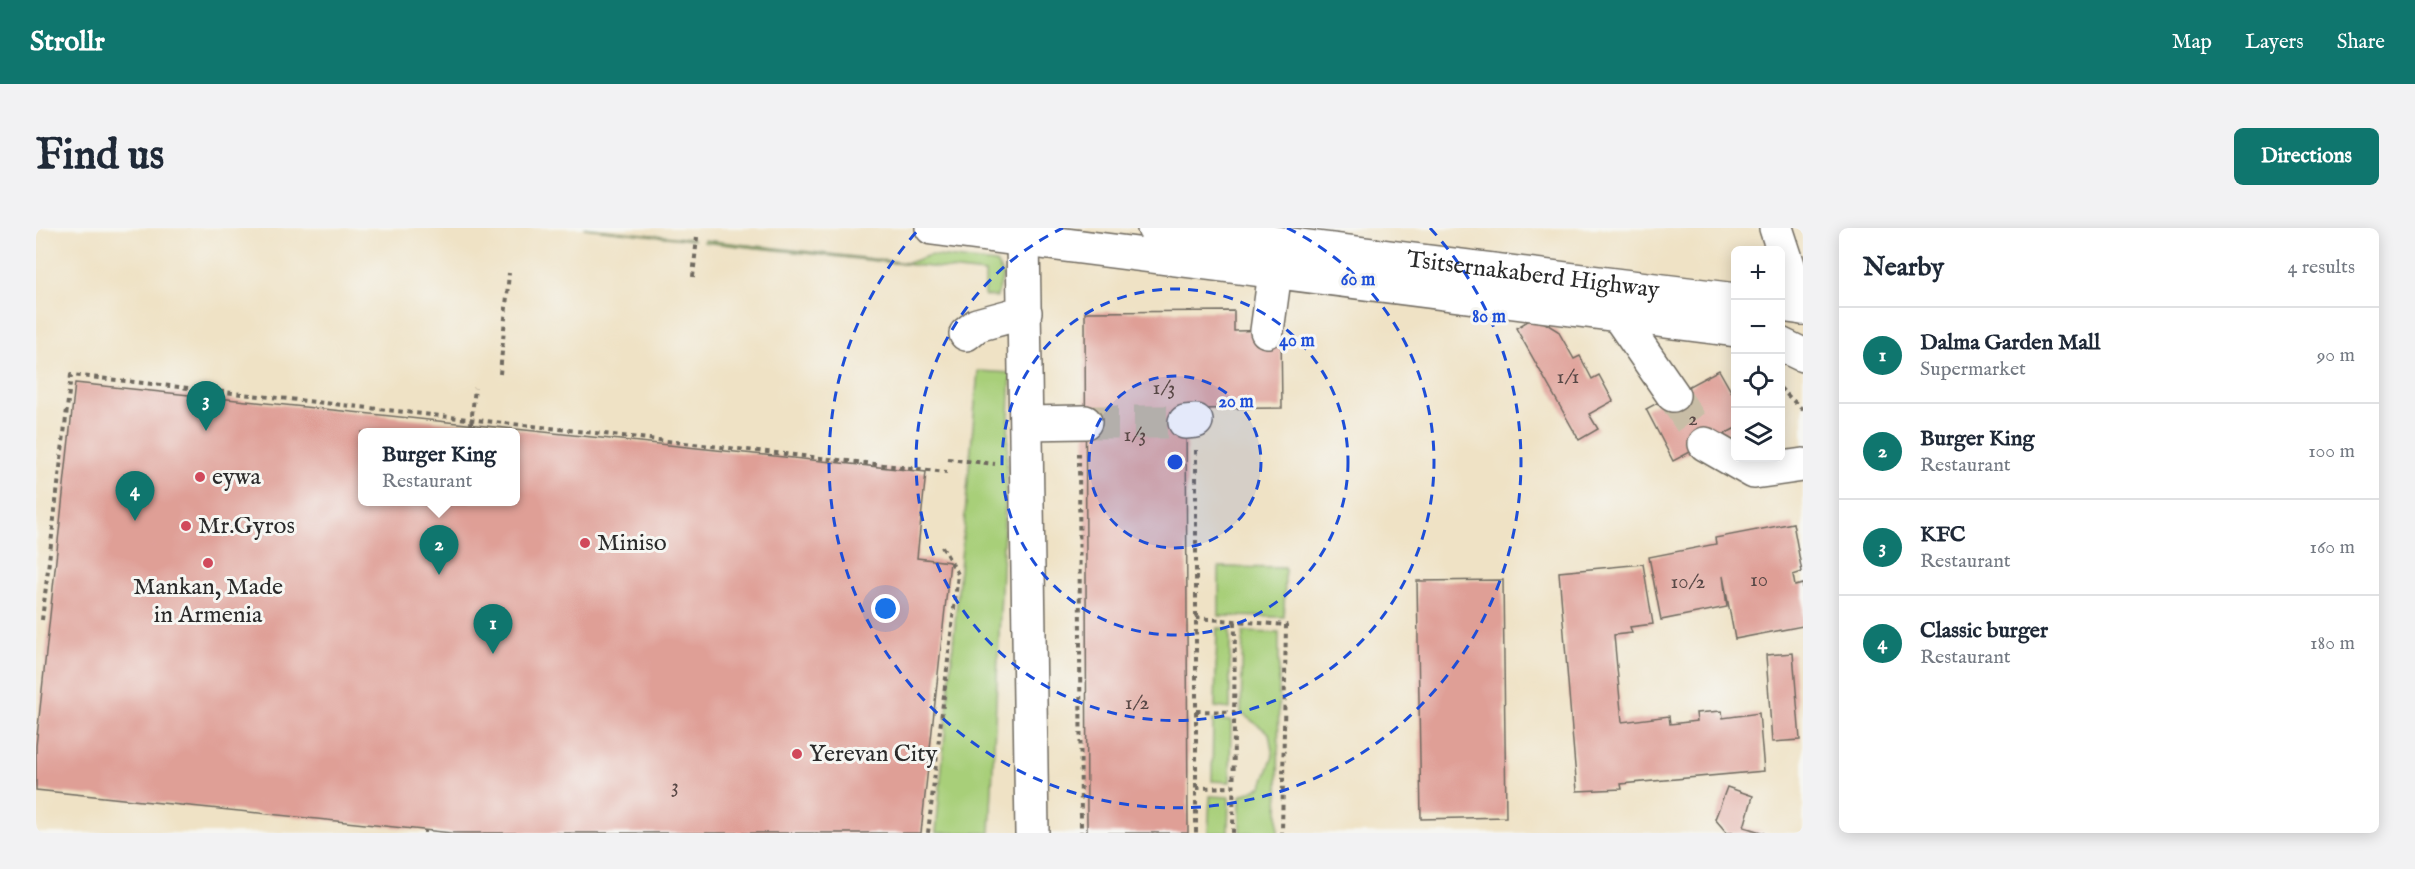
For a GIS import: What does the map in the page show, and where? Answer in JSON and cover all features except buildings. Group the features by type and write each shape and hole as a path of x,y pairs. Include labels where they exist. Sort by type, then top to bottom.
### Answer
{"main road":[{"name":"Tsitsernakaberd Highway","path":"932,228 1731,329"},
{"name":"Tsitsernakaberd Highway","path":"1154,228 1731,299"},
{"path":"1776,228 1803,308 1785,306"},
{"path":"1023,239 1032,833"},
{"path":"1267,331 1275,272"},
{"path":"969,322 995,308 1025,312"},
{"path":"1618,315 1673,394"},
{"path":"1785,347 1803,355"},
{"path":"1026,423 1082,423"},
{"path":"1706,444 1754,472 1803,465"}],"path":[{"path":"693,277 697,237"},
{"path":"500,374 509,273"},
{"path":"42,620 70,375 471,422 947,472"},
{"path":"471,422 475,388"},
{"path":"1785,392 1803,410"},
{"path":"279,404 280,399"},
{"path":"1191,422 1196,618 1196,833"},
{"path":"1081,833 1082,423"},
{"path":"948,459 1027,467"},
{"path":"928,833 958,574 941,545"},
{"path":"1196,618 1286,625 1282,833"},
{"path":"1233,833 1235,621"},
{"path":"1196,711 1235,712"},
{"path":"1196,788 1233,787"}],"green space":[{"path":"584,228 693,239 693,240"},
{"path":"704,240 908,263 930,255 996,263 1003,275 997,297 985,296 985,273 703,242"},
{"path":"978,371 1011,373 990,833 936,833"},
{"path":"1219,567 1285,568 1284,617 1219,616"},
{"path":"1217,628 1230,629 1230,709 1215,707"},
{"path":"1243,632 1279,633 1278,833 1240,833 1240,796 1262,786 1273,756 1269,733 1241,713"},
{"path":"1213,720 1231,721 1230,782 1212,781"},
{"path":"1210,796 1229,797 1228,833 1208,833"}],"tunnel":[{"path":"1673,395 1705,444"},
{"path":"1085,422 1185,422"}],"place":[{"name":"KFC","path":"206,431"},
{"name":"eywa","path":"200,477"},
{"name":"Classic burger","path":"135,521"},
{"name":"Mr.Gyros","path":"186,526"},
{"name":"Miniso","path":"585,543"},
{"name":"Mankan, Made in Armenia","path":"208,563"},
{"name":"Burger King","path":"439,575"},
{"name":"Dalma Garden Mall","path":"493,654"},
{"name":"Yerevan City","path":"797,754"}]}
